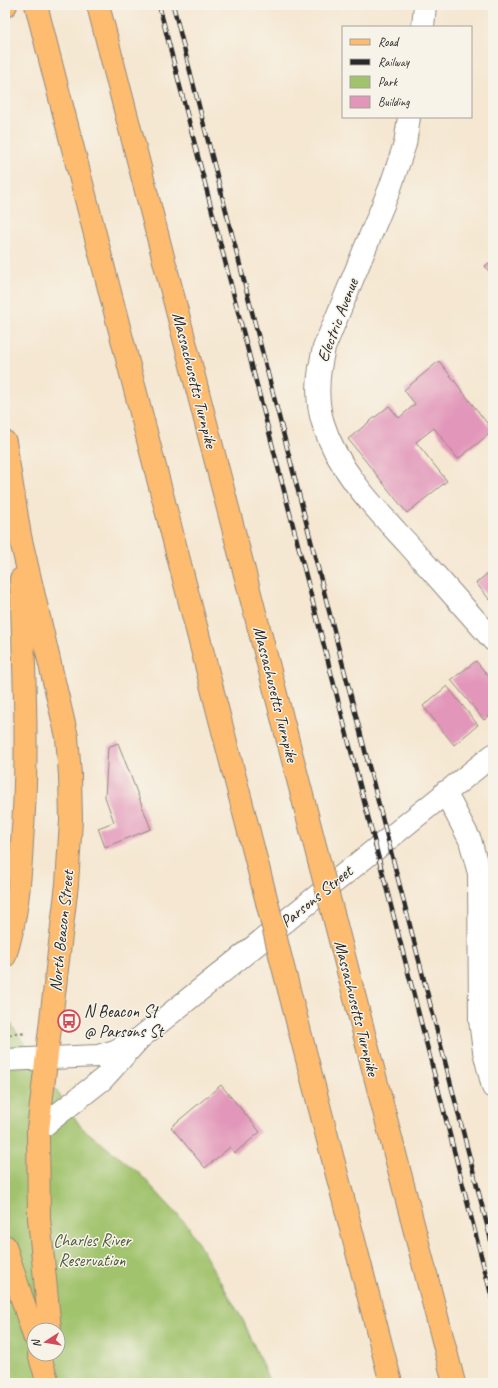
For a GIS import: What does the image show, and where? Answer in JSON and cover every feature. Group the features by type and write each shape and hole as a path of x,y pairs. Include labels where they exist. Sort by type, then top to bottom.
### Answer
{"main road":[{"path":"36,5 391,1383"},
{"name":"Massachusetts Turnpike","path":"98,5 454,1383"},
{"name":"North Beacon Street","path":"5,442 20,536 62,711 67,737 70,776 70,820 66,884 38,1130 39,1218 49,1322"},
{"name":"North Beacon Street","path":"5,956 12,928 19,887 25,804 26,742 20,536"},
{"path":"6,1249 29,1322"},
{"path":"41,1362 48,1383"},
{"path":"54,1362 56,1383"}],"street":[{"path":"422,26 425,5"},
{"name":"Electric Avenue","path":"409,118 405,144 390,188 324,348 318,373 318,397 322,422 331,445 345,469 366,497 404,529 493,640"},
{"name":"Parsons Street","path":"38,1130 102,1079 140,1038 493,755"},
{"path":"445,792 470,840 479,873 480,1020 484,1051 493,1087"},
{"name":"Parsons Street","path":"5,1060 46,1057 98,1056 115,1051 140,1038"}],"path":[{"path":"5,1036 18,1033 30,1034"}],"green space":[{"name":"Charles River Reservation","path":"5,1015 81,1127 139,1173 188,1226 244,1322 270,1383 5,1383"}],"building":[{"path":"493,260 493,276 485,266"},
{"path":"439,361 493,431 458,459 434,428 416,442 447,481 407,513 348,439 389,406 399,418 415,404 404,390"},
{"path":"493,569 493,597 490,600 476,583"},
{"path":"476,661 493,682 493,713 484,720 451,680"},
{"path":"447,686 478,725 454,745 423,706"},
{"path":"118,743 151,829 105,847 98,828 114,822 105,797 108,747"},
{"path":"221,1085 260,1132 235,1153 230,1147 205,1168 171,1127"}],"railway":[{"path":"159,5 493,1302"},
{"path":"173,5 493,1248"}],"place":[{"name":"N Beacon St @ Parsons St","path":"69,1021"}]}
